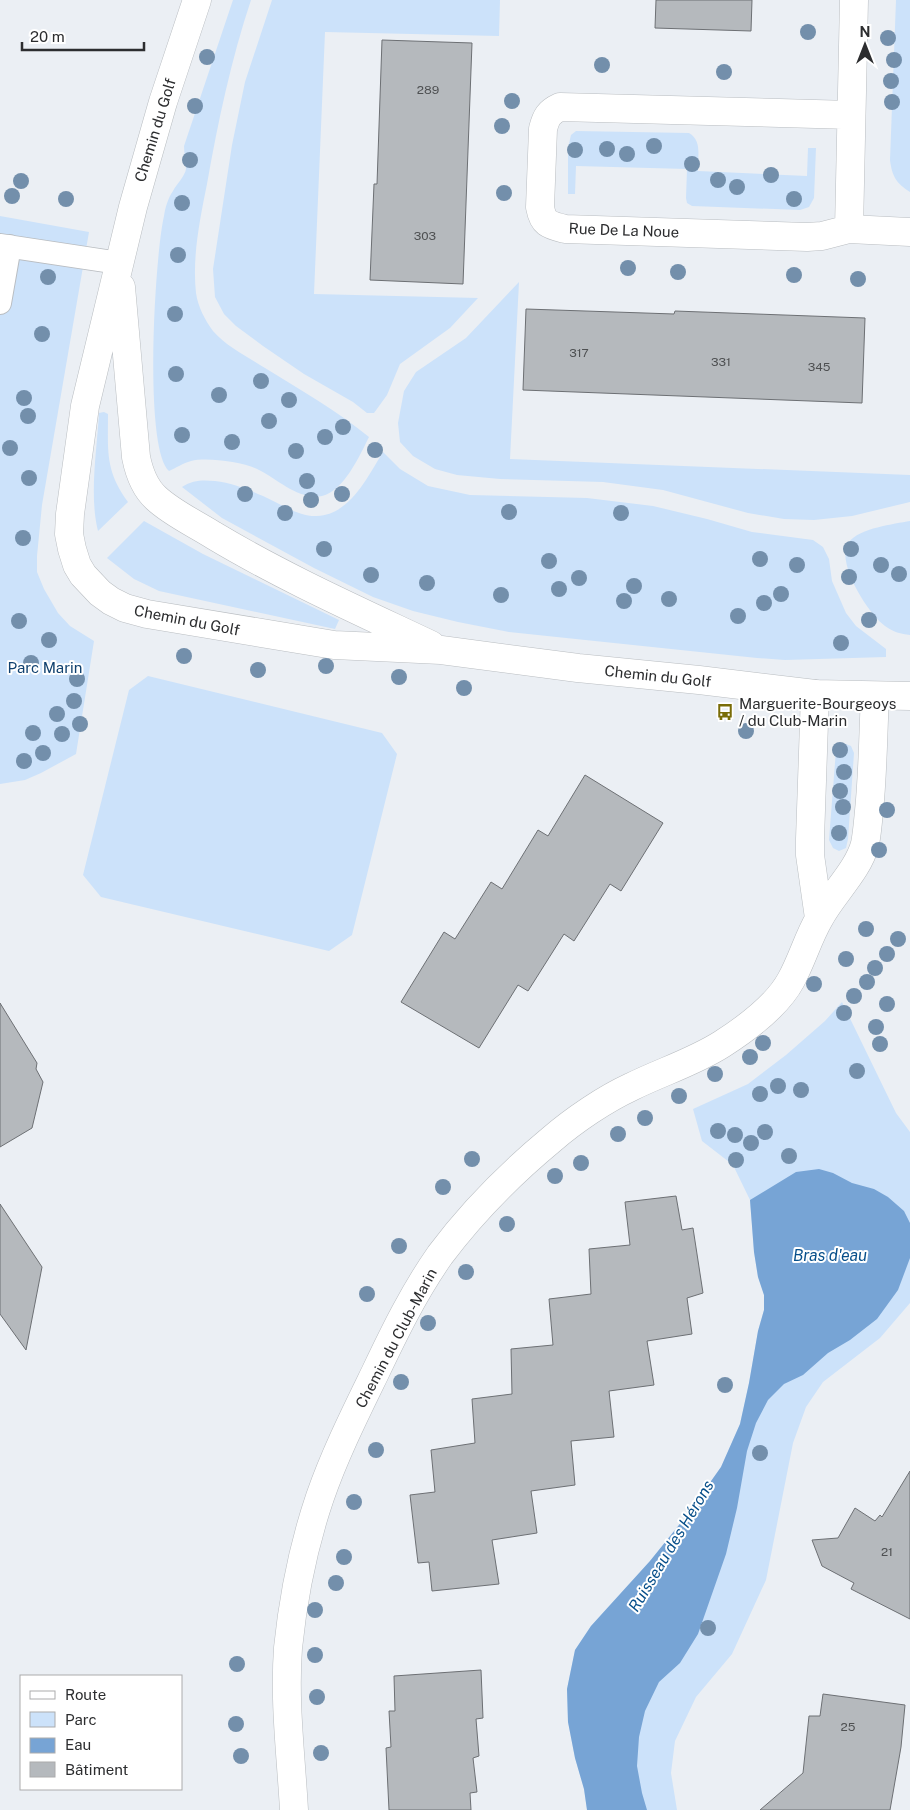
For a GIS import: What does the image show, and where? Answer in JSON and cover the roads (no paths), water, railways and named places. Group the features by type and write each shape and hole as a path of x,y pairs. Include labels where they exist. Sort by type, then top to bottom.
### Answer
{"street":[{"name":"Chemin du Golf","path":"197,0 146,156 85,406 69,534 77,565 90,582 111,601 125,608 147,614 334,645 441,650 578,668 815,694 910,696"},
{"path":"848,230 854,0"},
{"name":"Rue De La Noue","path":"851,115 560,107 551,111 545,119 542,129 540,207 542,217 545,222 565,229 807,237 822,236 848,230 910,232"},
{"name":"Chemin du Golf","path":"119,263 136,457 138,469 143,480 155,497 241,551 336,600 441,650"},
{"path":"815,694 810,847 819,918"},
{"name":"Chemin du Club-Marin","path":"294,1810 286,1690 290,1639 304,1557 321,1496 336,1458 363,1397 410,1304 439,1257 482,1205 556,1135 628,1088 703,1055 723,1044 750,1024 777,1000 789,984 819,918 860,857 865,842 871,791 875,696"}],"lane":[{"path":"0,304 5,245 119,263"}],"water":[{"name":"Bras d'eau","path":"819,1169 833,1173 852,1183 874,1189 888,1197 904,1211 910,1223 910,1258 898,1290 877,1319 850,1340 828,1353 803,1375 784,1384 768,1400 756,1423 747,1451 737,1508 726,1554 698,1634 680,1663 659,1682 645,1711 639,1737 637,1766 647,1810 587,1810 568,1722 567,1689 575,1650 591,1626 650,1561 687,1515 721,1467 740,1424 758,1331 764,1310 764,1295 758,1277 754,1252 750,1200 796,1172"}],"place":[{"name":"Marguerite-Bourgeoys / du Club-Marin","path":"725,712"}],"park label":[{"name":"Parc Marin","path":"45,667"}],"water label":[{"name":"Ruisseau des Hérons","path":"671,1546"}]}
